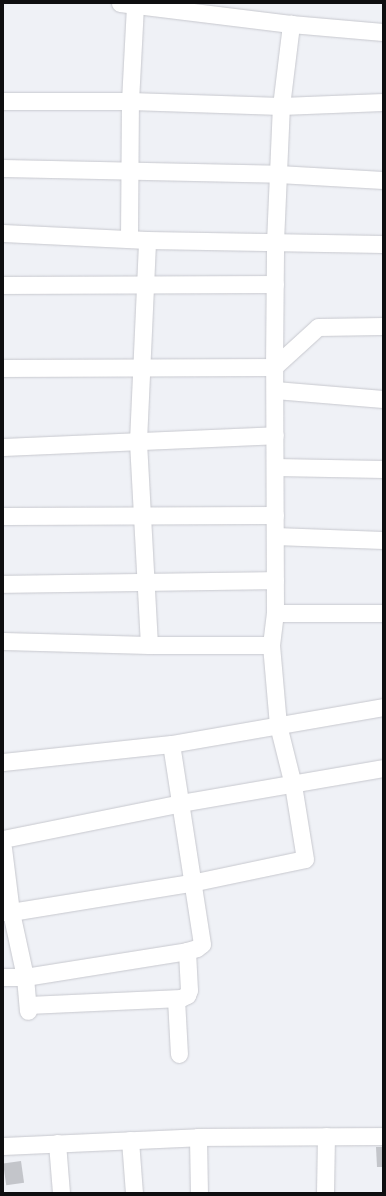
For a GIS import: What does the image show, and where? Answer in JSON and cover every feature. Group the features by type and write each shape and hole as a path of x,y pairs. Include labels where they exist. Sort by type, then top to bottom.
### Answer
{"street":[{"path":"129,238 130,101 128,5 291,24 383,32"},
{"path":"7,912 191,883 305,859 293,785 278,725 271,645 275,613 275,242 281,106 291,24"},
{"path":"3,101 130,101 281,106 383,102"},
{"path":"3,168 278,174 383,180"},
{"path":"3,233 147,240 383,244"},
{"path":"147,240 138,441 149,645"},
{"path":"3,285 275,284"},
{"path":"3,368 274,367 318,326 383,326"},
{"path":"275,390 383,399"},
{"path":"3,447 275,435"},
{"path":"275,467 383,469"},
{"path":"3,516 275,514"},
{"path":"275,536 383,540"},
{"path":"3,584 275,580"},
{"path":"275,613 383,613"},
{"path":"3,641 149,645 271,645"},
{"path":"3,762 171,744 383,707"},
{"path":"3,977 25,977 187,951 197,948 202,944 191,883 181,803 171,744"},
{"path":"3,839 181,803 293,785 383,768"},
{"path":"3,848 7,912 25,977 28,1008 176,998 187,995 189,990 187,951"},
{"path":"176,998 179,1054"},
{"path":"325,1193 326,1136"},
{"path":"3,1146 198,1137 383,1136"},
{"path":"198,1137 199,1193"},
{"path":"130,1140 134,1193"},
{"path":"57,1143 61,1193"}],"building":[{"path":"376,1147 383,1147 383,1167 377,1167"},
{"path":"21,1161 24,1183 6,1185 3,1164"}]}
